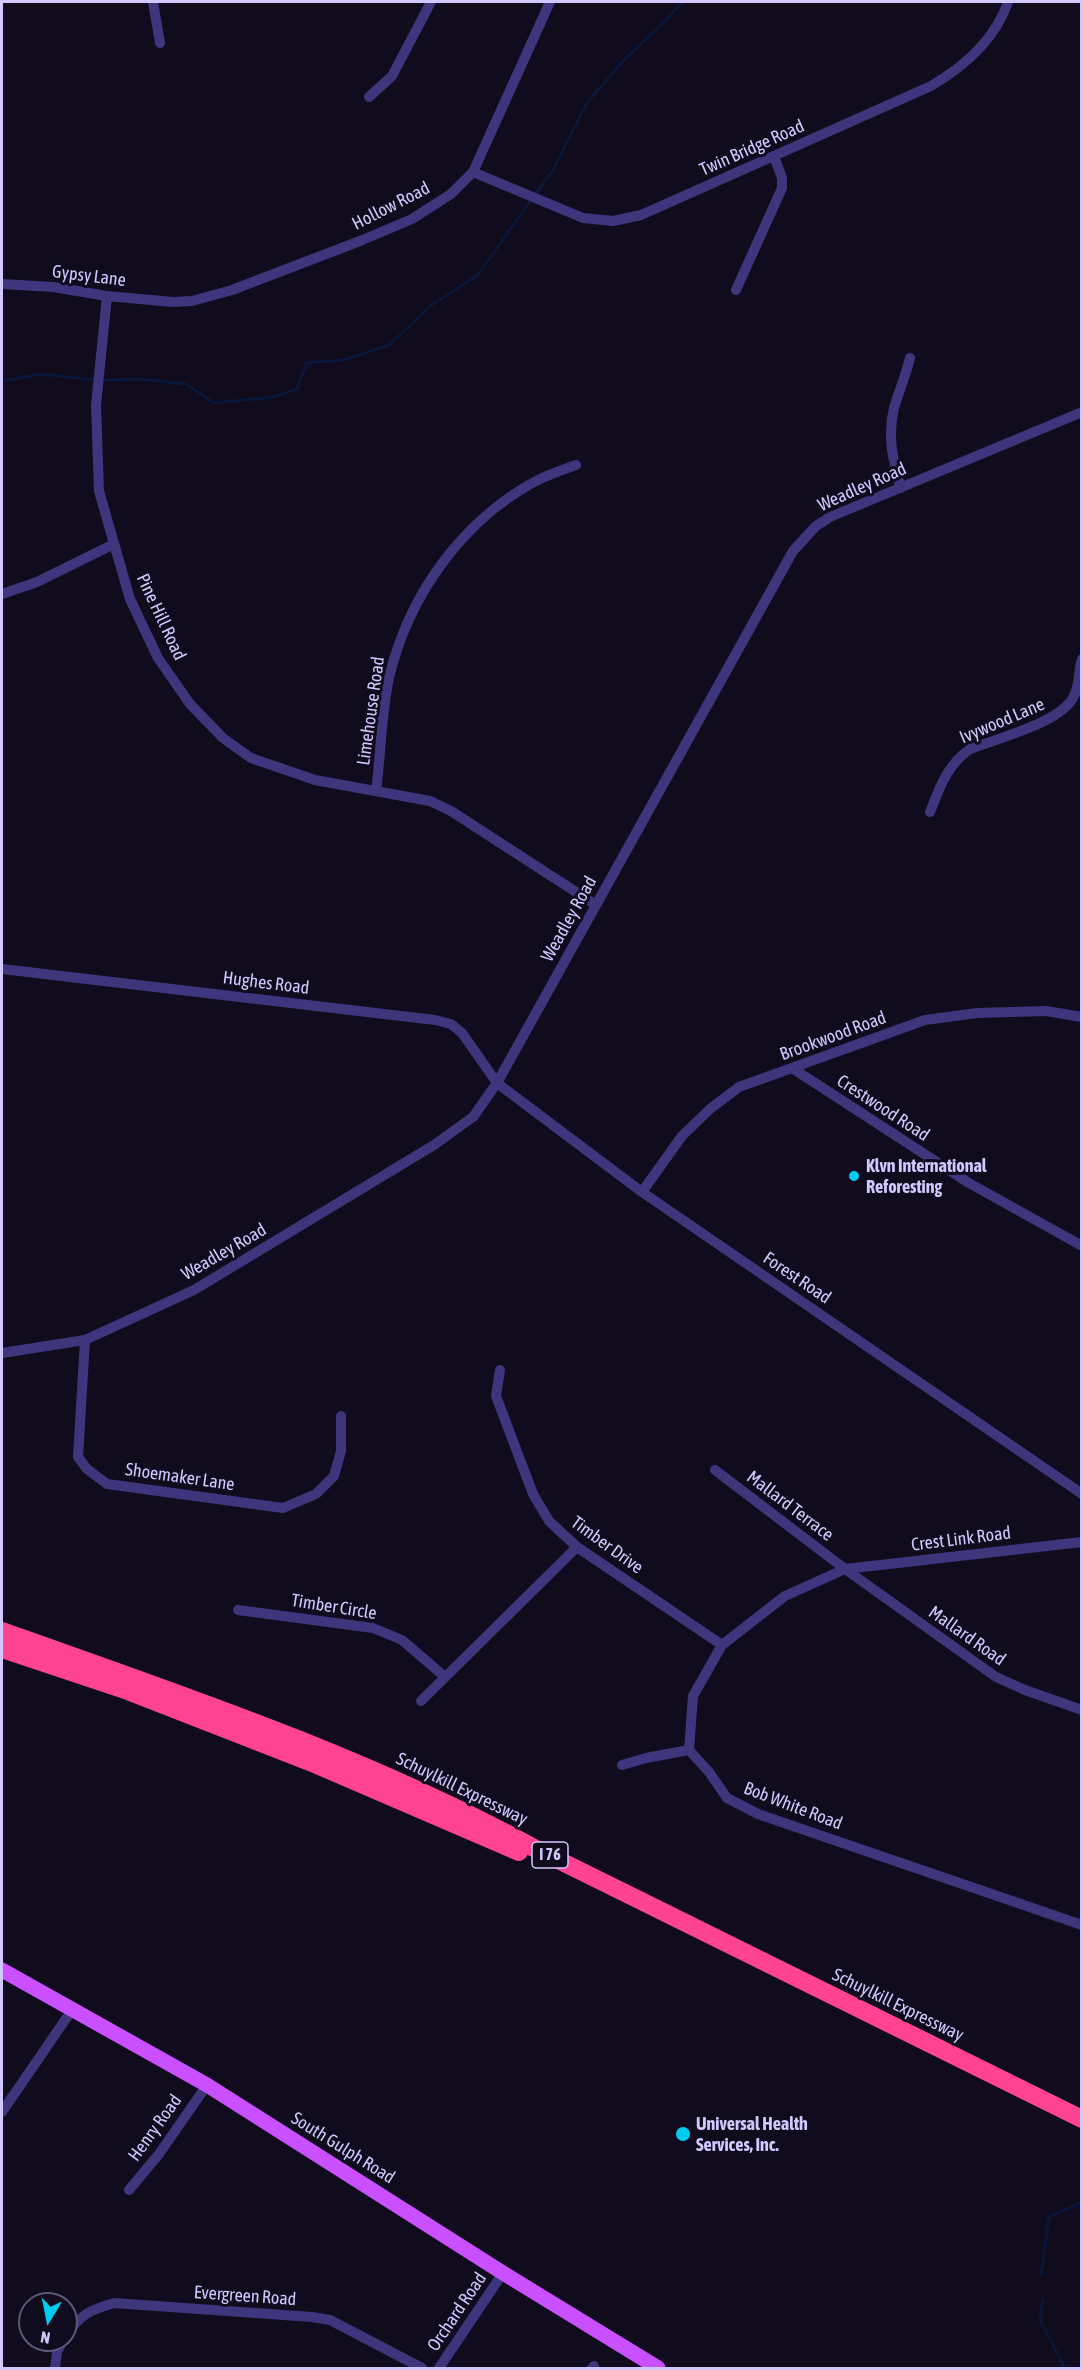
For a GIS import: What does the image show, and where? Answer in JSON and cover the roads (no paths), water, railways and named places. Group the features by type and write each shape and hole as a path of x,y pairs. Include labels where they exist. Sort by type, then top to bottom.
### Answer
{"highway":[{"name":"Schuylkill Expressway","path":"2,1631 333,1753 400,1781 479,1818 534,1848 1082,2119"},
{"name":"Schuylkill Expressway","path":"2,1649 149,1699 310,1762 508,1847 1082,2132"}],"main road":[{"name":"South Gulph Road","path":"2,1970 207,2085 503,2273 658,2368"}],"street":[{"path":"153,2 160,44"},
{"path":"369,97 392,75 431,2"},
{"name":"Hollow Road","path":"173,302 192,301 232,290 360,242 432,207 451,194 473,172 550,2"},
{"name":"Twin Bridge Road","path":"473,172 583,218 613,221 641,215 931,86 956,72 982,47 996,29 1008,2"},
{"path":"736,290 782,189 782,178 774,156"},
{"name":"Gypsy Lane","path":"2,284 53,287 108,296 173,302"},
{"name":"Pine Hill Road","path":"108,296 96,405 99,492 130,599 159,658 190,704 224,738 251,758 315,780 430,801 452,811 596,905"},
{"path":"901,488 893,462 891,428 894,407 905,380 910,358"},
{"name":"Weadley Road","path":"2,1353 86,1340 194,1290 434,1145 473,1117 497,1083 793,551 816,526 830,517 1082,412"},
{"name":"Limehouse Road","path":"376,791 384,711 392,669 404,628 430,579 466,535 489,514 533,482 576,465"},
{"path":"2,594 37,582 114,544"},
{"name":"Ivywood Lane","path":"930,812 945,774 960,756 970,749 1051,718 1068,706 1078,685 1082,659"},
{"name":"Hughes Road","path":"2,969 435,1020 451,1024 462,1033 497,1083"},
{"name":"Brookwood Road","path":"642,1192 682,1136 710,1109 739,1087 925,1020 977,1013 1034,1011 1082,1017"},
{"name":"Crestwood Road","path":"792,1068 969,1183 1082,1246"},
{"name":"Forest Road","path":"497,1083 642,1192 1082,1494"},
{"name":"Shoemaker Lane","path":"86,1340 78,1457 87,1469 107,1484 283,1508 316,1494 334,1476 341,1451 341,1416"},
{"name":"Timber Drive","path":"501,1370 496,1396 532,1494 549,1521 577,1546 722,1645"},
{"name":"Mallard Terrace","path":"715,1470 845,1569"},
{"name":"Crest Link Road","path":"845,1569 1082,1542"},
{"path":"421,1701 577,1546"},
{"path":"622,1765 689,1750 693,1696 722,1645 785,1596 845,1569"},
{"name":"Mallard Road","path":"845,1569 996,1677 1082,1710"},
{"name":"Timber Circle","path":"238,1610 373,1628 402,1640 445,1677"},
{"name":"Bob White Road","path":"689,1750 709,1772 727,1798 758,1814 1082,1925"},
{"path":"2,2112 72,2010"},
{"name":"Henry Road","path":"129,2190 159,2154 207,2085"},
{"name":"Orchard Road","path":"439,2368 503,2273"},
{"name":"Evergreen Road","path":"78,2319 88,2311 114,2303 312,2317 330,2320 422,2368"},
{"path":"55,2368 57,2352"}],"waterway":[{"path":"535,194 552,172 587,103 623,61 682,2"},
{"path":"102,380 142,379 186,384 214,403 274,397 297,389 307,363 344,360 389,345 433,304 478,275 531,200"},
{"path":"2,381 41,374 96,380"},
{"path":"1041,2275 1049,2217 1082,2202"},
{"path":"1043,2299 1040,2320 1065,2368"}],"place":[{"name":"Klvn International Reforesting","path":"854,1176"},
{"name":"Universal Health Services, Inc.","path":"683,2134"}]}
